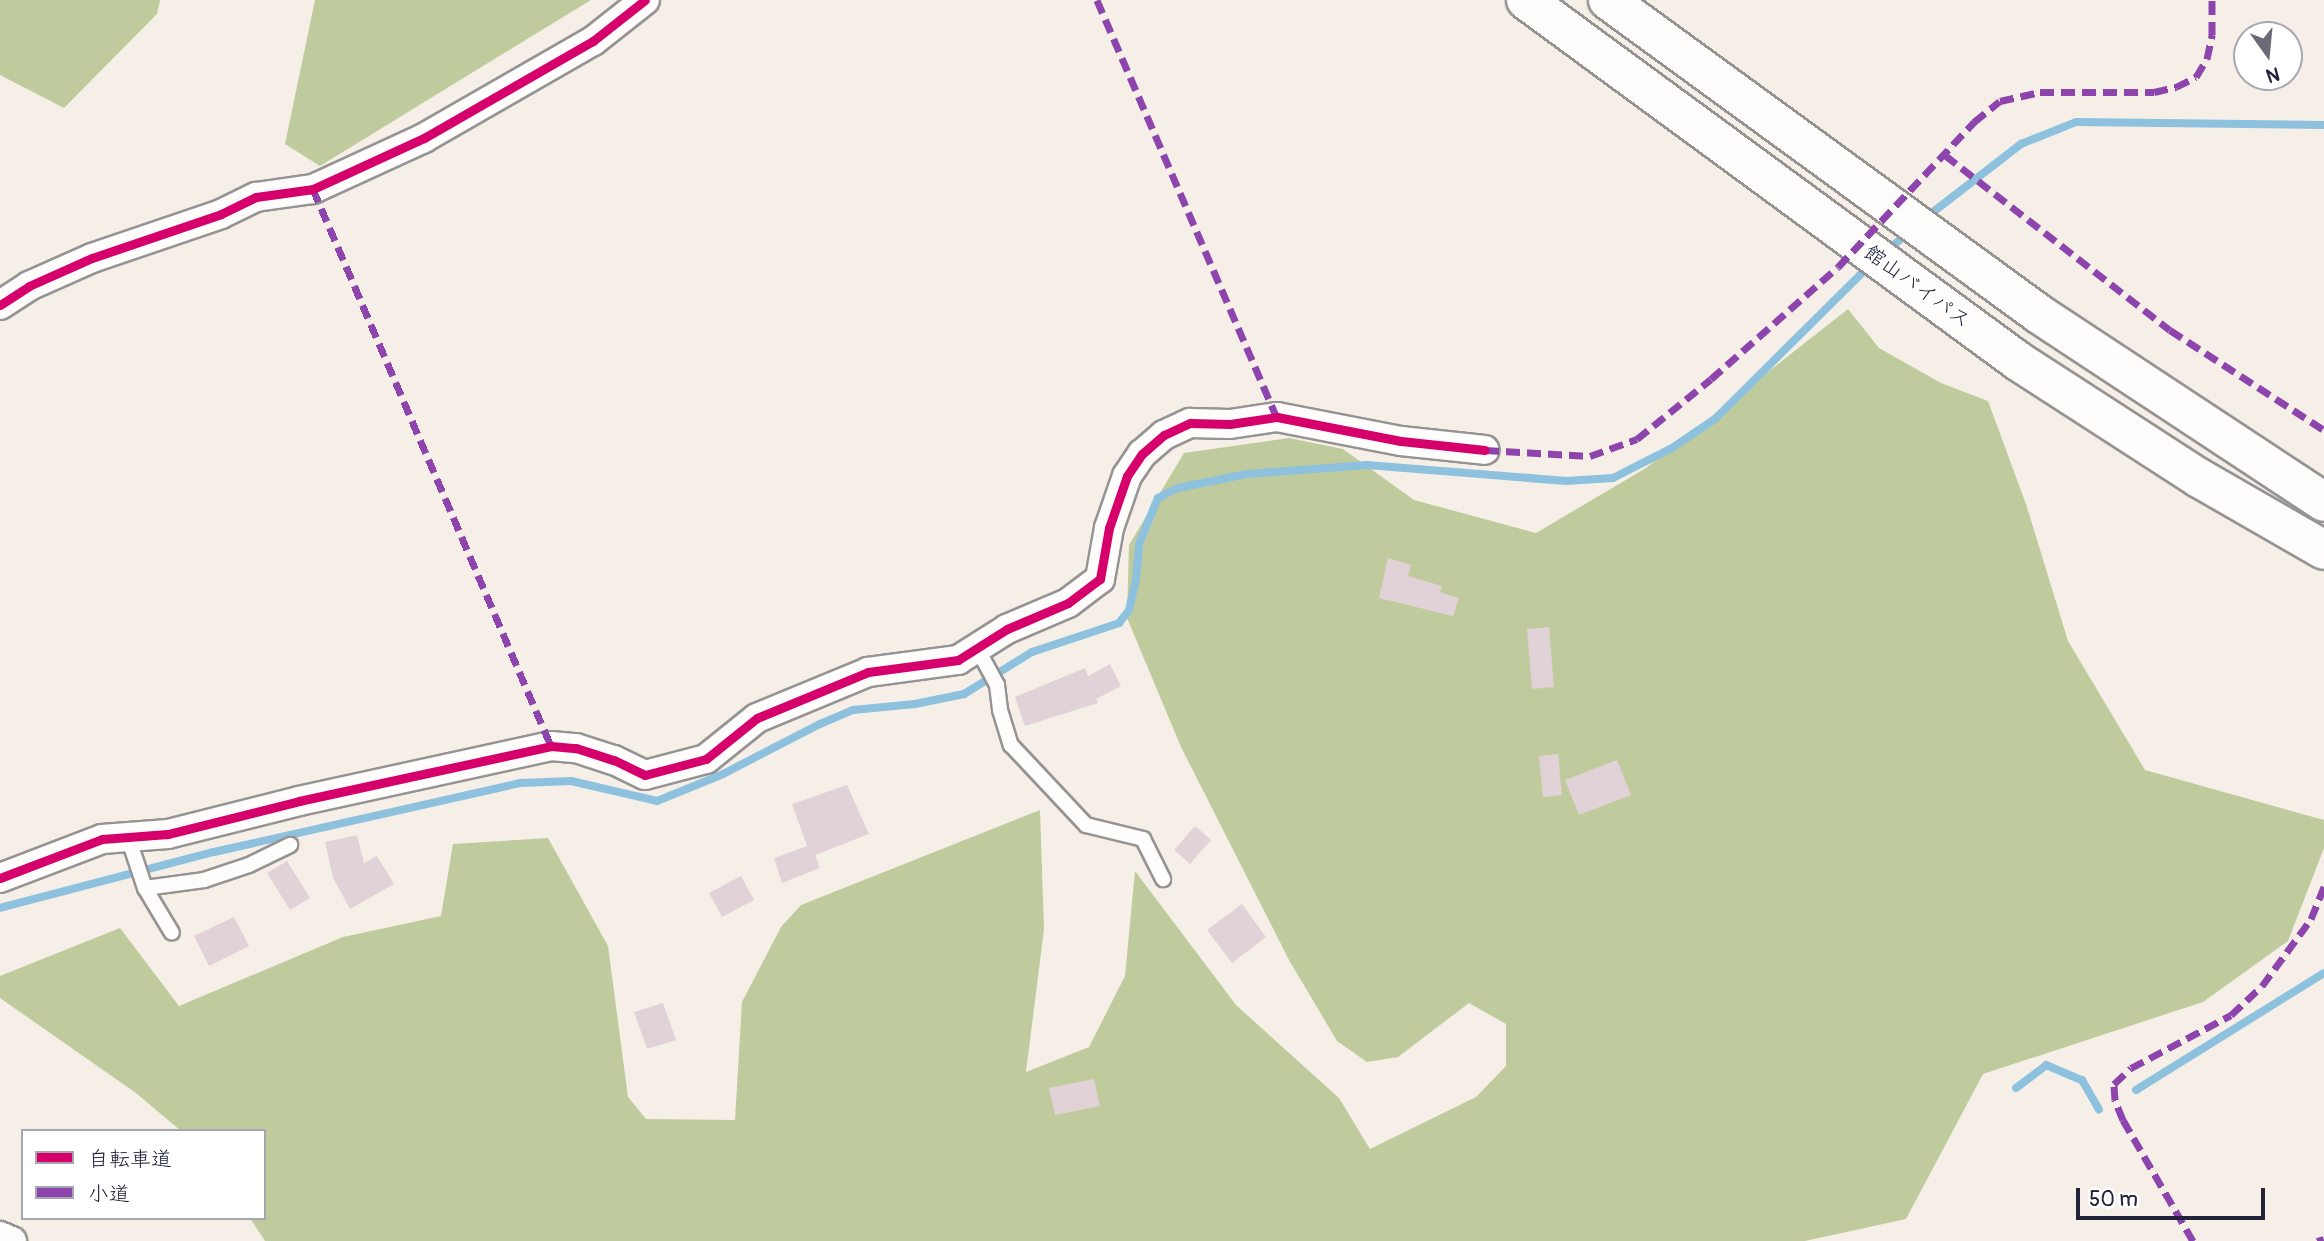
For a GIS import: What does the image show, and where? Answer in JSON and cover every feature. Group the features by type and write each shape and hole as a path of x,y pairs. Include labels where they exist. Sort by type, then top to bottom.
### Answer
{"highway":[{"name":"館山バイパス","path":"1527,0 2018,361 2199,478 2324,551"},
{"path":"1608,0 1952,252 2232,444 2324,502"}],"street":[{"path":"0,305 29,286 92,258 221,214 256,197 313,189 425,138 593,41 645,0"},
{"path":"0,878 102,839 130,846 299,801 551,746 576,748 614,760 645,775 706,759 757,718 868,672 980,655 1007,629 1068,603 1100,579 1109,528 1126,477 1142,454 1156,441 1190,423 1230,424 1278,417 1401,441 1485,450"},
{"path":"0,1236 12,1241"}],"lane":[{"path":"980,655 997,685 1000,710 1011,745 1086,825 1143,839 1163,879"},
{"path":"143,884 204,880 249,865 290,845"},
{"path":"130,846 143,884 172,933"}],"green space":[{"path":"0,0 160,0 157,14 64,108 0,75"},
{"path":"315,0 591,0 320,166 285,144"},
{"path":"1848,309 1879,348 1941,383 1988,401 2026,504 2068,641 2145,770 2324,820 2324,848 2288,941 2203,1002 1983,1074 1906,1219 1805,1241 265,1241 251,1220 266,1220 266,1129 179,1129 136,1093 0,998 0,976 120,928 179,1006 343,937 441,916 453,844 548,838 608,946 628,1097 646,1119 735,1120 742,1002 781,927 801,905 1040,810 1044,929 1026,1072 1089,1047 1125,976 1135,871 1236,1005 1339,1098 1370,1149 1476,1097 1506,1066 1506,1024 1469,1003 1398,1057 1367,1062 1337,1041 1289,960 1181,747 1127,618 1129,545 1184,453 1289,438 1343,449 1414,500 1536,533 1646,468"}],"building":[{"path":"1388,558 1411,565 1408,576 1442,586 1440,592 1459,598 1453,616 1379,598"},
{"path":"1549,627 1554,687 1532,689 1527,629"},
{"path":"1110,664 1121,686 1096,699 1098,703 1025,726 1015,697 1085,668 1088,676"},
{"path":"1558,754 1562,795 1543,797 1539,756"},
{"path":"1617,760 1631,795 1579,815 1565,780"},
{"path":"847,785 869,834 815,855 820,868 782,883 774,858 807,846 792,804"},
{"path":"1195,826 1211,840 1190,864 1174,850"},
{"path":"357,835 364,863 377,856 394,884 350,909 333,878 325,842"},
{"path":"287,861 310,898 290,910 267,873"},
{"path":"741,876 754,900 722,917 709,893"},
{"path":"1242,904 1266,937 1232,963 1207,930"},
{"path":"234,917 249,946 209,966 194,936"},
{"path":"663,1003 676,1040 647,1049 634,1012"},
{"path":"1094,1079 1100,1106 1055,1115 1049,1088"}],"waterway":[{"path":"1924,219 2021,144 2076,122 2324,125"},
{"path":"1887,251 1909,232"},
{"path":"0,908 214,852 521,783 571,781 657,801 723,774 853,710 915,704 964,694 1032,652 1119,623 1129,610 1136,580 1139,544 1158,498 1178,488 1247,474 1367,465 1566,481 1613,478 1672,448 1715,419 1869,266"},
{"path":"2136,1090 2324,973"},
{"path":"2016,1088 2046,1065 2082,1080 2099,1109"}],"marked path":[{"path":"1097,0 1277,417"},
{"path":"1485,450 1590,456 1637,439 1711,379 1838,267 1974,122 2000,101 2040,92 2154,92 2176,87 2196,77 2207,59 2212,35 2212,0"},
{"path":"1945,155 2170,330 2324,430"},
{"path":"313,189 551,746"},
{"path":"2193,1241 2123,1120 2115,1100 2114,1084 2131,1068 2231,1015 2262,986 2311,919 2324,887"},
{"path":"2317,1241 2324,1239"}],"cycle path":[{"path":"0,305 29,286 92,258 221,214 256,197 313,189 424,138 593,41 645,0"},
{"path":"0,878 102,839 168,834 299,801 551,746 576,748 614,760 645,775 706,759 757,718 868,672 958,660 1007,629 1068,603 1100,579 1109,528 1127,476 1142,454 1164,435 1190,423 1230,424 1277,417 1401,441 1485,450"}]}
